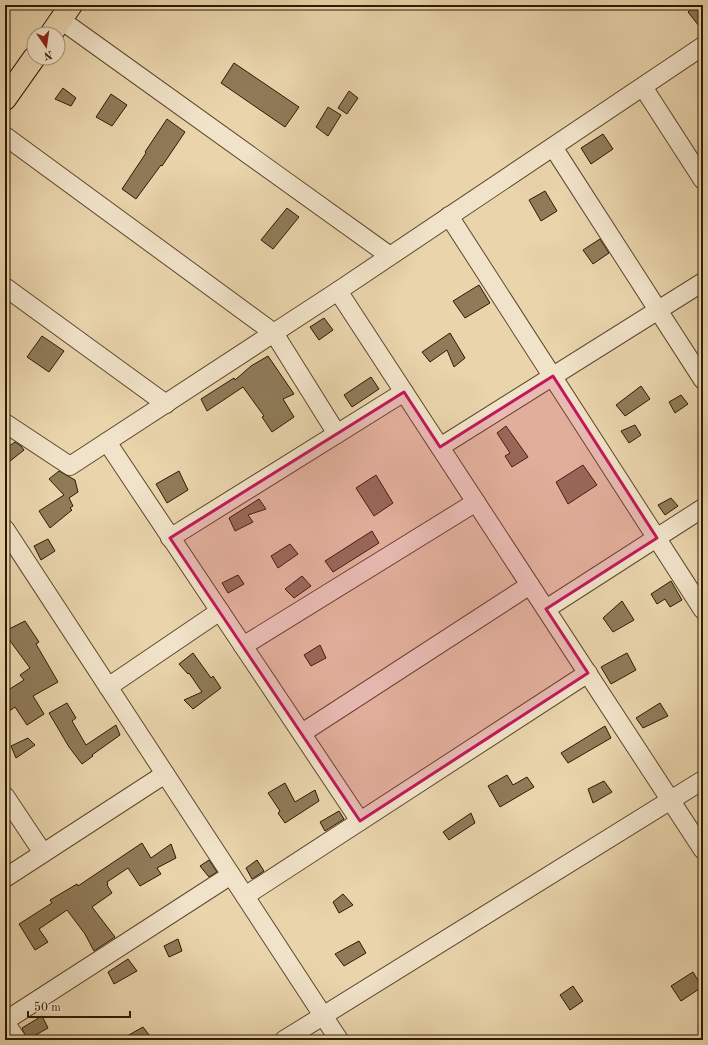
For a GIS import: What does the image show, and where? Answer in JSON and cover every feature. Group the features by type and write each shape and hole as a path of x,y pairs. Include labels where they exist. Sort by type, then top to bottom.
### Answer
{"main road":[{"path":"5,99 28,66"}],"street":[{"path":"61,20 390,256"},
{"path":"5,423 70,466 338,291 703,46"},
{"path":"643,87 703,180"},
{"path":"5,136 274,333 336,434"},
{"path":"553,147 703,380"},
{"path":"449,216 703,610"},
{"path":"440,447 703,282"},
{"path":"5,287 166,404"},
{"path":"338,291 703,850"},
{"path":"170,538 404,392"},
{"path":"107,442 360,821"},
{"path":"243,646 476,502"},
{"path":"546,609 703,508"},
{"path":"5,529 339,1040"},
{"path":"302,733 530,584"},
{"path":"108,687 220,611"},
{"path":"245,896 588,673"},
{"path":"5,878 165,774"},
{"path":"284,1040 703,780"},
{"path":"5,796 43,854"},
{"path":"17,1040 5,1021 231,875"}],"highlighted area":[{"path":"553,376 657,538 546,609 588,673 360,821 170,538 404,392 440,447"}],"building":[{"path":"697,5 703,5 703,31 688,12"},
{"path":"234,63 299,107 285,127 221,83"},
{"path":"63,88 76,98 71,106 55,99"},
{"path":"349,91 358,98 347,114 338,108"},
{"path":"111,94 127,105 112,126 96,117"},
{"path":"328,107 341,115 328,136 316,127"},
{"path":"167,119 185,132 162,166 161,165 136,199 122,189"},
{"path":"603,134 613,149 591,164 581,148"},
{"path":"545,191 557,211 541,221 529,200"},
{"path":"287,208 299,217 273,249 261,240"},
{"path":"600,239 609,253 593,264 583,250"},
{"path":"479,285 490,303 465,318 453,301"},
{"path":"324,318 333,330 319,340 310,327"},
{"path":"450,333 465,358 454,367 447,350 430,362 422,352"},
{"path":"42,336 64,351 49,372 27,357"},
{"path":"268,356 294,394 283,399 294,417 272,432 262,417 264,416 243,387 207,411 201,399 234,378 235,380 251,366"},
{"path":"371,377 379,389 352,407 344,395"},
{"path":"641,386 650,399 625,416 616,405"},
{"path":"681,395 688,404 675,413 669,402"},
{"path":"635,425 641,435 629,443 621,431"},
{"path":"506,426 528,457 512,467 505,456 510,453 497,433"},
{"path":"15,442 24,450 5,465 5,449"},
{"path":"583,465 597,485 568,504 556,482"},
{"path":"59,471 75,480 78,492 69,498 73,506 70,508 72,510 50,528 39,511 64,495 49,479"},
{"path":"179,471 188,490 167,503 156,484"},
{"path":"376,475 393,503 374,516 356,488"},
{"path":"671,498 678,506 665,515 658,505"},
{"path":"259,499 266,509 248,515 253,522 235,531 229,518"},
{"path":"372,531 379,543 333,572 325,561"},
{"path":"48,539 55,551 41,560 34,546"},
{"path":"290,544 298,554 278,568 271,556"},
{"path":"238,575 244,584 228,593 222,583"},
{"path":"302,576 311,586 294,598 285,589"},
{"path":"671,581 682,600 670,607 665,599 657,604 651,594"},
{"path":"622,601 634,620 613,632 603,618"},
{"path":"25,621 39,642 36,644 58,682 33,696 44,714 27,725 15,707 5,714 5,692 24,680 20,675 30,668 5,634 5,631"},
{"path":"320,645 326,658 311,666 304,655"},
{"path":"193,653 211,678 213,676 221,688 193,709 184,700 202,692 189,673 188,674 179,664"},
{"path":"627,653 636,670 611,684 601,667"},
{"path":"67,703 76,718 72,721 86,745 116,725 120,735 82,764 69,747 49,713"},
{"path":"660,703 668,716 643,728 636,718"},
{"path":"605,726 611,738 568,763 561,753"},
{"path":"28,738 35,745 16,758 11,746"},
{"path":"507,775 513,785 527,777 534,787 500,807 488,786"},
{"path":"604,781 612,792 593,803 588,789"},
{"path":"285,783 295,802 315,790 319,801 285,823 278,813 280,811 268,793"},
{"path":"339,811 344,819 325,831 320,822"},
{"path":"471,813 475,823 449,840 443,832"},
{"path":"142,843 151,858 171,844 176,858 157,868 161,874 140,886 128,868 107,882 107,885 112,893 92,907 115,937 94,951 85,934 67,910 39,929 48,942 35,950 19,924 52,903 50,900 77,884 78,886"},
{"path":"209,860 217,872 209,877 200,866"},
{"path":"257,860 264,871 252,879 246,868"},
{"path":"343,894 353,905 339,913 333,902"},
{"path":"178,939 182,951 169,957 164,946"},
{"path":"359,941 366,953 344,966 335,954"},
{"path":"128,959 137,971 114,984 108,972"},
{"path":"693,972 702,987 681,1001 671,986"},
{"path":"573,986 583,1001 570,1010 560,995"},
{"path":"42,1016 48,1028 27,1040 22,1028"},
{"path":"143,1027 153,1040 120,1040"}]}
